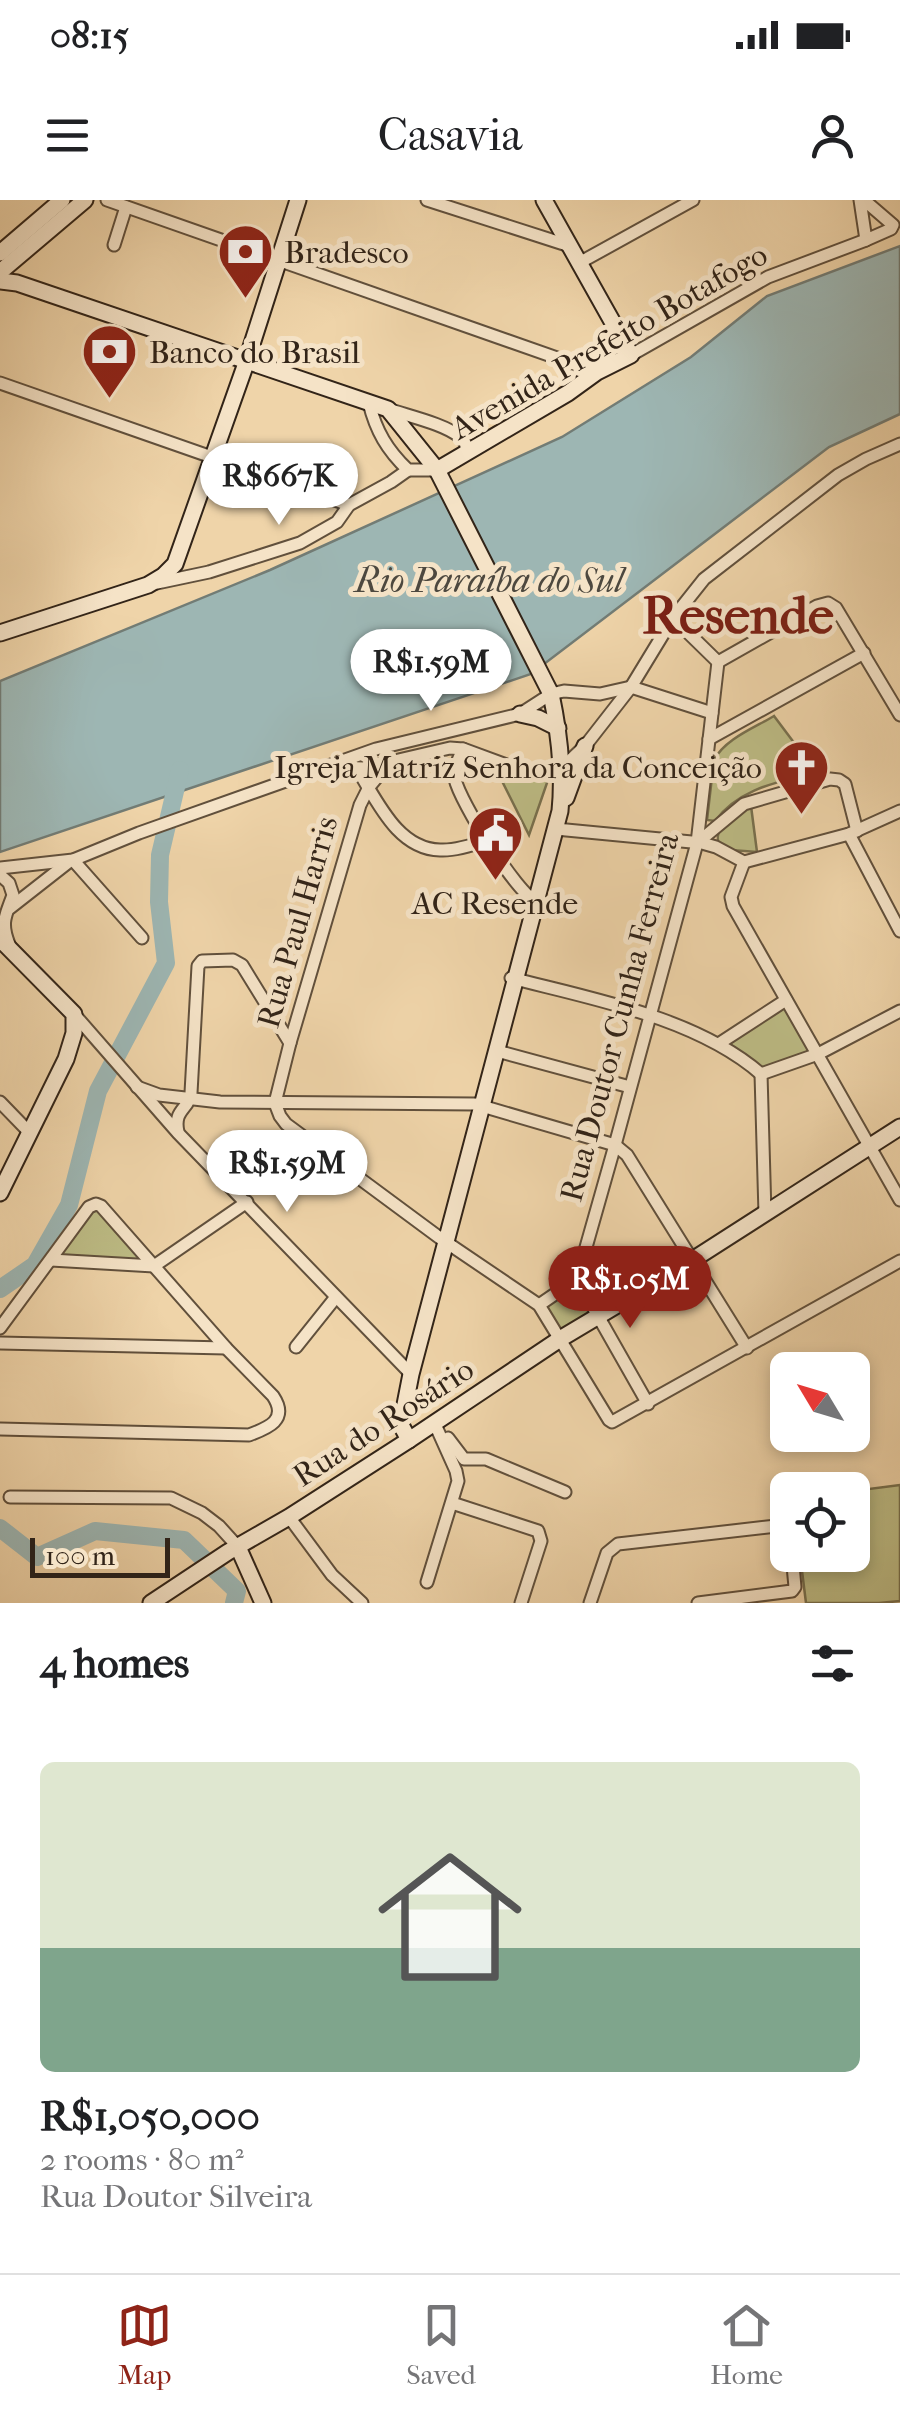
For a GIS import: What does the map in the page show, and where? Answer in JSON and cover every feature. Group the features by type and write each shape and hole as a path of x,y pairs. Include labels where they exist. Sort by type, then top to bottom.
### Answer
{"main road":[{"path":"0,252 62,200"},
{"path":"0,272 85,200"},
{"path":"0,633 148,585 176,564 298,200"},
{"path":"544,200 631,354"},
{"path":"0,280 388,410 437,470 551,694 558,728 560,811"},
{"name":"Avenida Prefeito Botafogo","path":"437,470 631,354"},
{"path":"520,714 558,728"},
{"path":"533,900 585,746"},
{"path":"390,1452 533,900 561,771"},
{"path":"0,939 12,957 74,1014 74,1034 66,1058 0,1193"},
{"path":"479,1105 497,1050 513,978"},
{"name":"Rua do Rosário","path":"151,1603 436,1425 560,1339 694,1259 900,1127"},
{"path":"409,1373 401,1425 409,1440"},
{"path":"233,1549 263,1603"}],"street":[{"path":"107,200 598,372"},
{"path":"427,200 570,246"},
{"path":"579,263 693,200"},
{"path":"862,200 893,224 891,230 866,240 862,200"},
{"path":"114,245 126,207"},
{"name":"Avenida Prefeito Botafogo","path":"631,354 768,277 866,240"},
{"path":"0,383 349,506"},
{"path":"370,403 380,435 408,470"},
{"path":"388,410 460,436 467,452"},
{"path":"328,766 357,769 450,748 520,770 561,771 631,687 673,618 704,579 838,475 900,444"},
{"path":"148,585 209,572 300,543 337,522 349,506 408,470 437,470"},
{"path":"673,618 718,662 824,603 836,608 900,715"},
{"path":"709,739 864,653"},
{"name":"Rua Doutor Cunha Ferreira","path":"577,1279 697,843 718,662"},
{"path":"12,957 2,927 13,892 0,872 71,860 376,748 520,714 551,694 564,691 600,694 631,687 712,713"},
{"path":"376,748 374,758 383,765"},
{"path":"462,749 454,772 456,780 487,840 533,900"},
{"name":"Rua Paul Harris","path":"275,1103 360,805 383,765"},
{"path":"357,769 394,828 420,845 439,850 487,840"},
{"path":"697,843 744,804 825,780 839,780 846,787 853,833 900,931"},
{"path":"556,828 697,843 716,847 744,862 853,833 900,811"},
{"path":"6,911 71,860"},
{"path":"71,860 142,938"},
{"path":"744,862 732,901 900,1200"},
{"path":"178,1134 178,1113 190,1100 198,966 202,960 233,960 242,965 290,1043"},
{"path":"513,978 650,1016 720,1043 761,1074"},
{"path":"720,1043 786,1000"},
{"path":"761,1074 818,1054 900,1010"},
{"path":"74,1014 178,1134 409,1373"},
{"path":"66,1058 84,1047 104,1050"},
{"path":"497,1050 630,1087"},
{"path":"761,1074 765,1214"},
{"path":"135,1084 159,1095 190,1100 479,1105 615,1145 627,1155 747,1348"},
{"path":"0,1102 30,1134"},
{"path":"275,1103 280,1116 296,1132 539,1305 609,1420 614,1422 899,1264"},
{"path":"50,1260 154,1266 247,1202"},
{"path":"0,1328 89,1207 96,1204 273,1396 280,1414 274,1424 248,1436 0,1429"},
{"path":"539,1305 577,1279 648,1404"},
{"path":"296,1347 336,1296"},
{"path":"0,1343 226,1348"},
{"path":"436,1425 464,1459 486,1459 565,1492"},
{"path":"427,1582 458,1476 436,1425"},
{"path":"10,1497 171,1498 202,1512 219,1526 233,1549"},
{"path":"452,1503 538,1531 541,1541 521,1603"},
{"path":"289,1516 332,1575 362,1603"},
{"path":"590,1603 612,1547 630,1541 770,1528"},
{"path":"698,1603 792,1592 794,1572"}],"shaded area":[{"path":"774,716 816,772 761,788 736,801 715,821 707,820 714,760 733,740"},
{"path":"501,779 548,780 529,835"},
{"path":"751,806 757,852 731,850 718,842 723,824"},
{"path":"784,1005 811,1051 764,1070 727,1042"},
{"path":"95,1207 144,1262 54,1258"},
{"path":"574,1283 592,1313 561,1335 541,1305"},
{"path":"900,1485 900,1601 806,1603 802,1572 870,1572 870,1489"}],"water":[{"name":"Rio Paraíba do Sul","path":"900,246 900,414 829,447 531,674 0,852 0,681 270,570 562,437 691,357 767,296"}],"waterway":[{"path":"0,1289 35,1265 69,1205 98,1091 166,963 159,902 160,855 180,770"},
{"path":"0,1528 37,1557 95,1531 184,1540 237,1591 234,1603"}],"place":[{"name":"Bradesco","path":"245,301"},
{"name":"Banco do Brasil","path":"110,401"},
{"name":"Igreja Matriz Senhora da Conceição","path":"801,816"},
{"name":"AC Resende","path":"495,883"}],"district":[{"name":"Resende","path":"738,615"}]}
